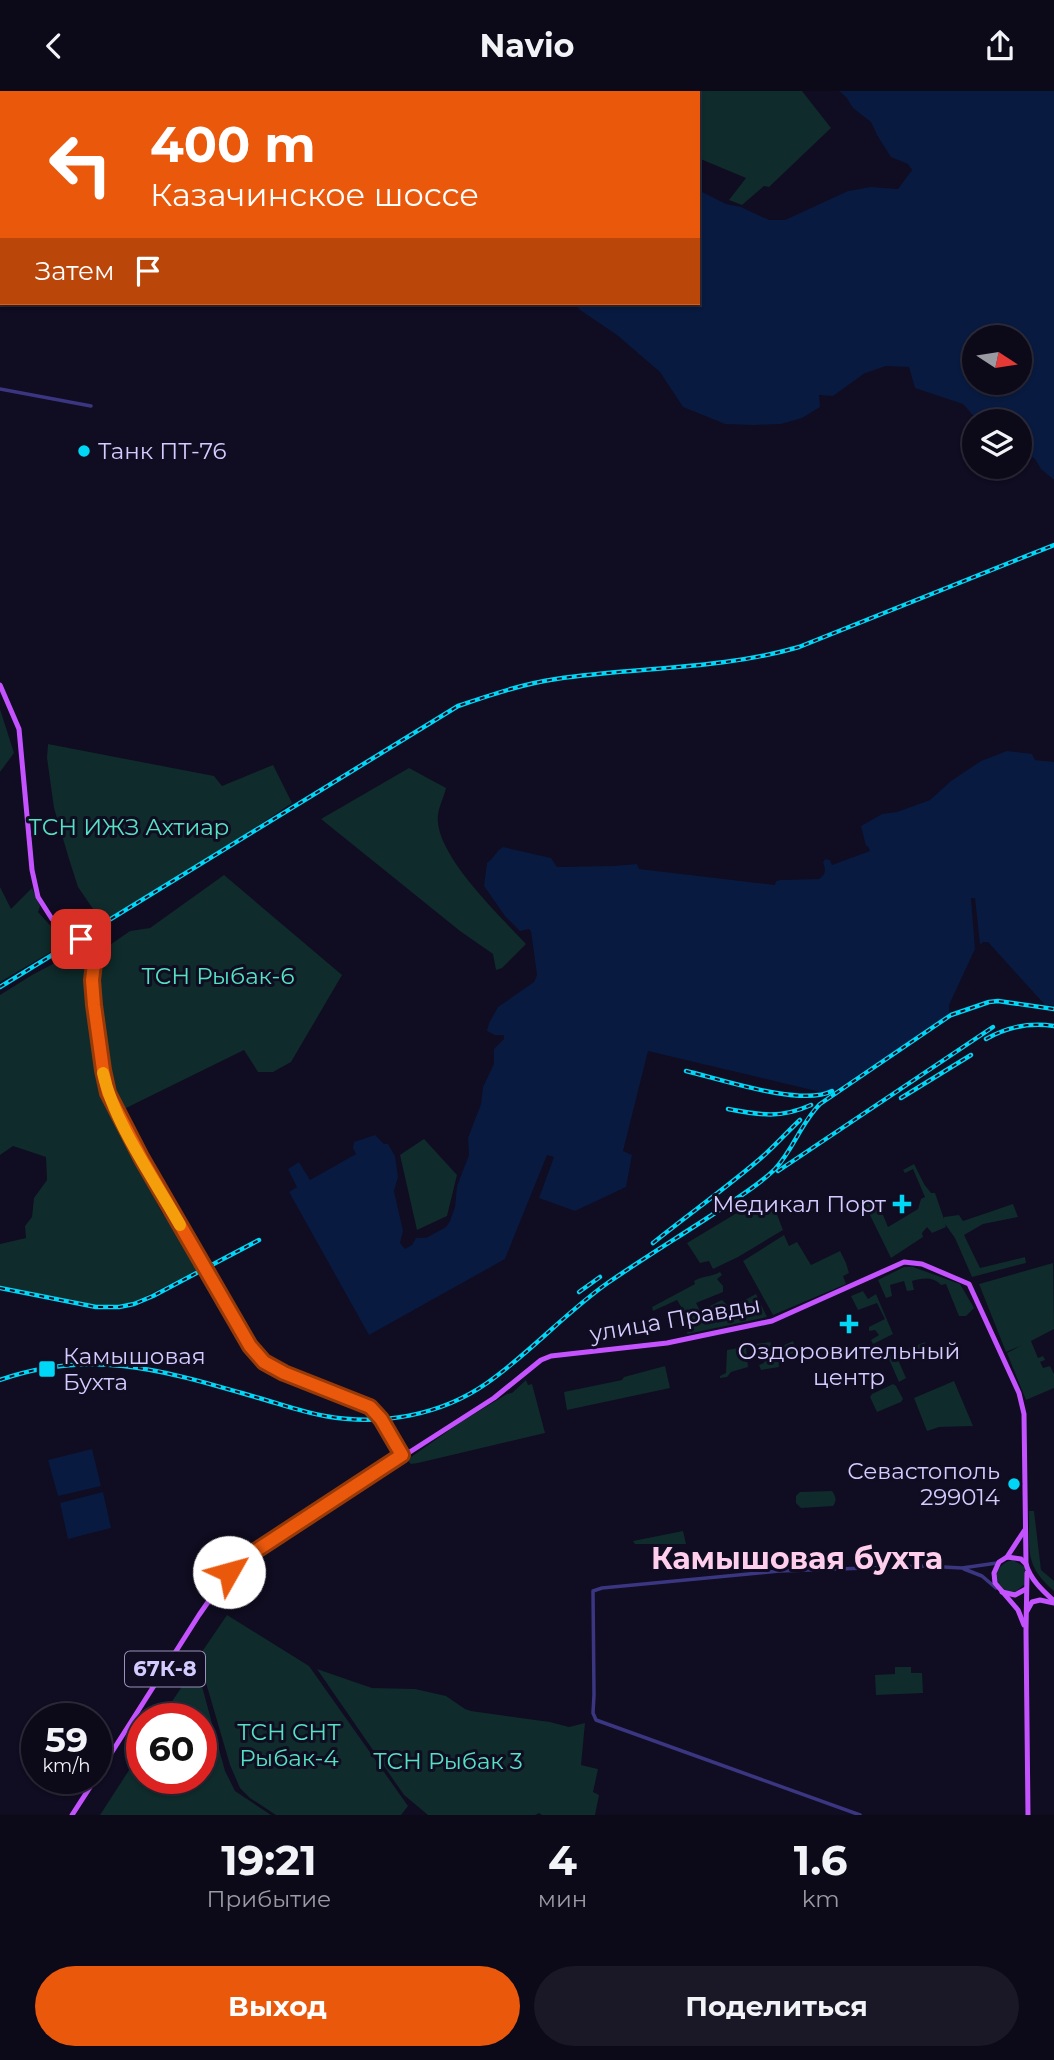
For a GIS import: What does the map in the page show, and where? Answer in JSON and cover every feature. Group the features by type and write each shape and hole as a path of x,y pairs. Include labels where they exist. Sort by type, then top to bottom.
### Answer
{"main road":[{"path":"0,685 19,729 32,870 38,897 52,919 86,942 95,956 92,980 103,1070 108,1093 118,1116 257,1354 264,1362 284,1373 370,1407 381,1419 402,1455"},
{"name":"улица Правды","path":"402,1455 494,1398 541,1360 551,1356 667,1343 772,1321 904,1262 922,1264 969,1284 1023,1405 1025,1528"},
{"name":"67К-8","path":"112,1753 229,1572 257,1550 402,1455"},
{"path":"1025,1528 1007,1557 999,1562 994,1579 1018,1610 1026,1631"},
{"path":"1025,1528 1028,1815"},
{"path":"1007,1557 1014,1557 1027,1567 1054,1602"},
{"path":"1002,1592 1016,1595 1026,1588 1043,1591"},
{"path":"1026,1614 1032,1602 1054,1602"},
{"name":"67К-8","path":"72,1815 86,1794"}],"street":[{"path":"0,389 91,406"},
{"path":"860,1815 596,1720 593,1713 593,1591 791,1571 926,1566 962,1568 999,1562"},
{"path":"962,1568 982,1576 1002,1592"}],"green space":[{"path":"700,91 802,91 831,128 769,187 764,186 742,205 729,200 746,178 700,159"},
{"path":"0,709 14,753 0,772"},
{"name":"ТСН ИЖЗ Ахтиар","path":"48,744 214,776 222,786 273,765 292,803 102,922 78,887 69,859 54,808 47,758"},
{"path":"409,768 446,788 438,815 439,830 446,847 471,884 526,944 502,968 496,970 493,954 460,931 321,819"},
{"name":"ТСН Рыбак-6","path":"224,875 342,975 291,1062 273,1072 258,1072 244,1050 122,1110 112,1085 100,1016 96,969 104,949 130,931 150,928"},
{"path":"0,887 11,909 32,888 40,906 38,912 66,943 0,982"},
{"path":"87,946 102,1089 161,1211 202,1268 132,1303 101,1306 0,1286 0,1244 26,1238 25,1226 32,1217 34,1198 47,1180 46,1157 13,1146 0,1155 0,995"},
{"path":"424,1139 457,1175 447,1216 417,1230 400,1155"},
{"path":"914,1164 924,1184 931,1193 935,1193 944,1219 959,1215 963,1221 1013,1204 1018,1217 983,1224 964,1235 980,1268 1025,1257 1026,1263 972,1277 955,1238 945,1224 946,1227 932,1233 927,1227 922,1233 923,1237 891,1258 864,1203 876,1198 888,1227 918,1209 921,1199 925,1197 913,1169 905,1173 903,1170"},
{"path":"760,1199 762,1203 771,1199 783,1230 713,1269 709,1261 700,1263 687,1243"},
{"path":"784,1235 789,1246 797,1242 811,1265 840,1251 849,1273 843,1276 846,1284 773,1315 743,1261"},
{"path":"1053,1263 1054,1329 1031,1341 1038,1358 1043,1356 1045,1360 1040,1362 1043,1368 1050,1366 1054,1374 1054,1388 1026,1400 1007,1353 1022,1345 1006,1352 979,1284"},
{"path":"904,1267 913,1267 960,1284 974,1308 966,1316 959,1316 946,1284 941,1285 927,1279 912,1281 914,1290 907,1291 904,1281 890,1285 892,1296 886,1298 878,1280"},
{"path":"720,1272 722,1275 717,1279 723,1286 723,1292 696,1303 700,1311 722,1300 730,1308 756,1294 767,1317 687,1334 689,1327 683,1317 686,1315 677,1300 653,1311 652,1307 695,1284 694,1281"},
{"path":"863,1291 868,1299 876,1294 893,1334 873,1344 871,1340 879,1335 875,1330 869,1331 869,1327 885,1319 877,1303 858,1310 851,1296"},
{"path":"793,1341 796,1352 778,1358 779,1367 761,1370 759,1365 764,1363 762,1348 756,1347 756,1344 770,1342 774,1350"},
{"path":"925,1342 924,1347 899,1362 906,1378 899,1382 884,1348 892,1345 898,1353"},
{"path":"746,1347 748,1367 720,1378 726,1373 727,1350"},
{"path":"665,1366 670,1388 567,1410 564,1392 622,1380 624,1377"},
{"path":"526,1380 528,1385 532,1384 545,1433 418,1463 411,1464 408,1461 461,1422 512,1393"},
{"path":"954,1381 973,1426 939,1427 927,1431 914,1398"},
{"path":"893,1384 903,1399 877,1412 870,1397"},
{"path":"832,1491 836,1499 833,1506 801,1508 796,1503 796,1496 800,1492"},
{"path":"1029,1511 1034,1511 1041,1570 1054,1581 1054,1591 1037,1573 1030,1555"},
{"path":"683,1531 686,1544 635,1544 633,1541"},
{"path":"761,1555 765,1557 768,1565 702,1569 704,1561"},
{"path":"1013,1560 1025,1567 1025,1584 1014,1593 1003,1590 996,1581 1000,1567"},
{"name":"ТСН СНТ Рыбак-4","path":"227,1615 309,1666 408,1806 401,1815 276,1815 250,1798 240,1788 230,1765 217,1720 217,1703 212,1703 204,1676 195,1662"},
{"path":"895,1667 911,1667 911,1673 922,1673 923,1693 876,1695 875,1675 895,1674"},
{"name":"ТСН Рыбак 3","path":"317,1669 372,1688 415,1689 446,1696 471,1711 569,1727 585,1723 581,1765 598,1769 593,1792 599,1795 595,1815 428,1815 404,1795"},
{"path":"193,1670 200,1679 207,1703 171,1703"},
{"path":"217,1742 225,1771 235,1791 271,1815 100,1815 126,1775 126,1794 217,1794"}],"water":[{"path":"839,91 1054,91 1054,480 1032,457 1032,409 967,409 963,404 915,388 909,367 886,366 865,373 833,396 819,395 820,407 802,418 781,424 725,424 683,407 660,372 617,335 576,305 700,305 700,191 769,220 785,220 848,191 871,187 898,189 912,170 908,164 891,157 871,122 853,108"},
{"path":"1007,751 1032,754 1035,760 1054,762 1054,1005 1045,1005 988,942 980,945 975,898 971,898 975,949 949,1005 949,1015 829,1094 648,1051 623,1151 632,1155 626,1187 575,1211 539,1198 554,1157 547,1155 505,1259 369,1335 289,1192 297,1187 288,1169 299,1162 310,1180 356,1154 354,1142 375,1135 384,1144 388,1144 395,1156 398,1177 394,1191 403,1231 400,1243 405,1249 412,1245 416,1238 426,1238 446,1227 450,1221 455,1207 457,1186 469,1155 468,1138 481,1104 483,1087 494,1064 494,1049 504,1039 504,1035 487,1031 489,1023 498,1007 534,982 537,975 531,931 520,931 505,916 484,886 487,863 499,850 503,847 551,858 557,867 637,864 639,869 775,885 776,881 781,880 819,879 825,872 825,859 830,860 832,865 870,851 861,826 882,814 897,812 930,800 951,781 981,761"},
{"path":"92,1449 101,1486 58,1496 48,1460"},
{"path":"103,1492 111,1528 68,1539 60,1503"}],"railway":[{"path":"0,987 458,706 543,681 709,664 799,647 1054,545"},
{"path":"0,1380 34,1370 99,1364 162,1372 300,1410 346,1419 388,1419 430,1411 487,1383 609,1282 761,1181 781,1162 807,1119 820,1104 951,1015 998,1001 1054,1009"},
{"path":"986,1039 1018,1027 1054,1026"},
{"path":"778,1171 993,1027"},
{"path":"901,1098 971,1055"},
{"path":"686,1071 782,1094 819,1095 832,1091"},
{"path":"728,1109 780,1114 811,1105"},
{"path":"653,1243 748,1169 800,1120"},
{"path":"0,1288 96,1307 119,1307 153,1296 259,1240"},
{"path":"579,1292 600,1277"}],"slow traffic":[{"path":"103,1073 118,1116 180,1225"}],"place":[{"name":"Танк ПТ-76","path":"84,451"},
{"name":"Медикал Порт","path":"902,1204"},
{"name":"Оздоровительный центр","path":"849,1324"},
{"name":"Камышовая Бухта","path":"47,1369"},
{"name":"Севастополь 299014","path":"1014,1484"}],"district":[{"name":"Камышовая бухта","path":"797,1559"}],"route":[{"path":"81,939 91,947 95,956 92,972 94,1005 108,1093 142,1159 250,1346 264,1362 284,1373 370,1407 387,1428 402,1455 257,1550 229,1572"}]}
